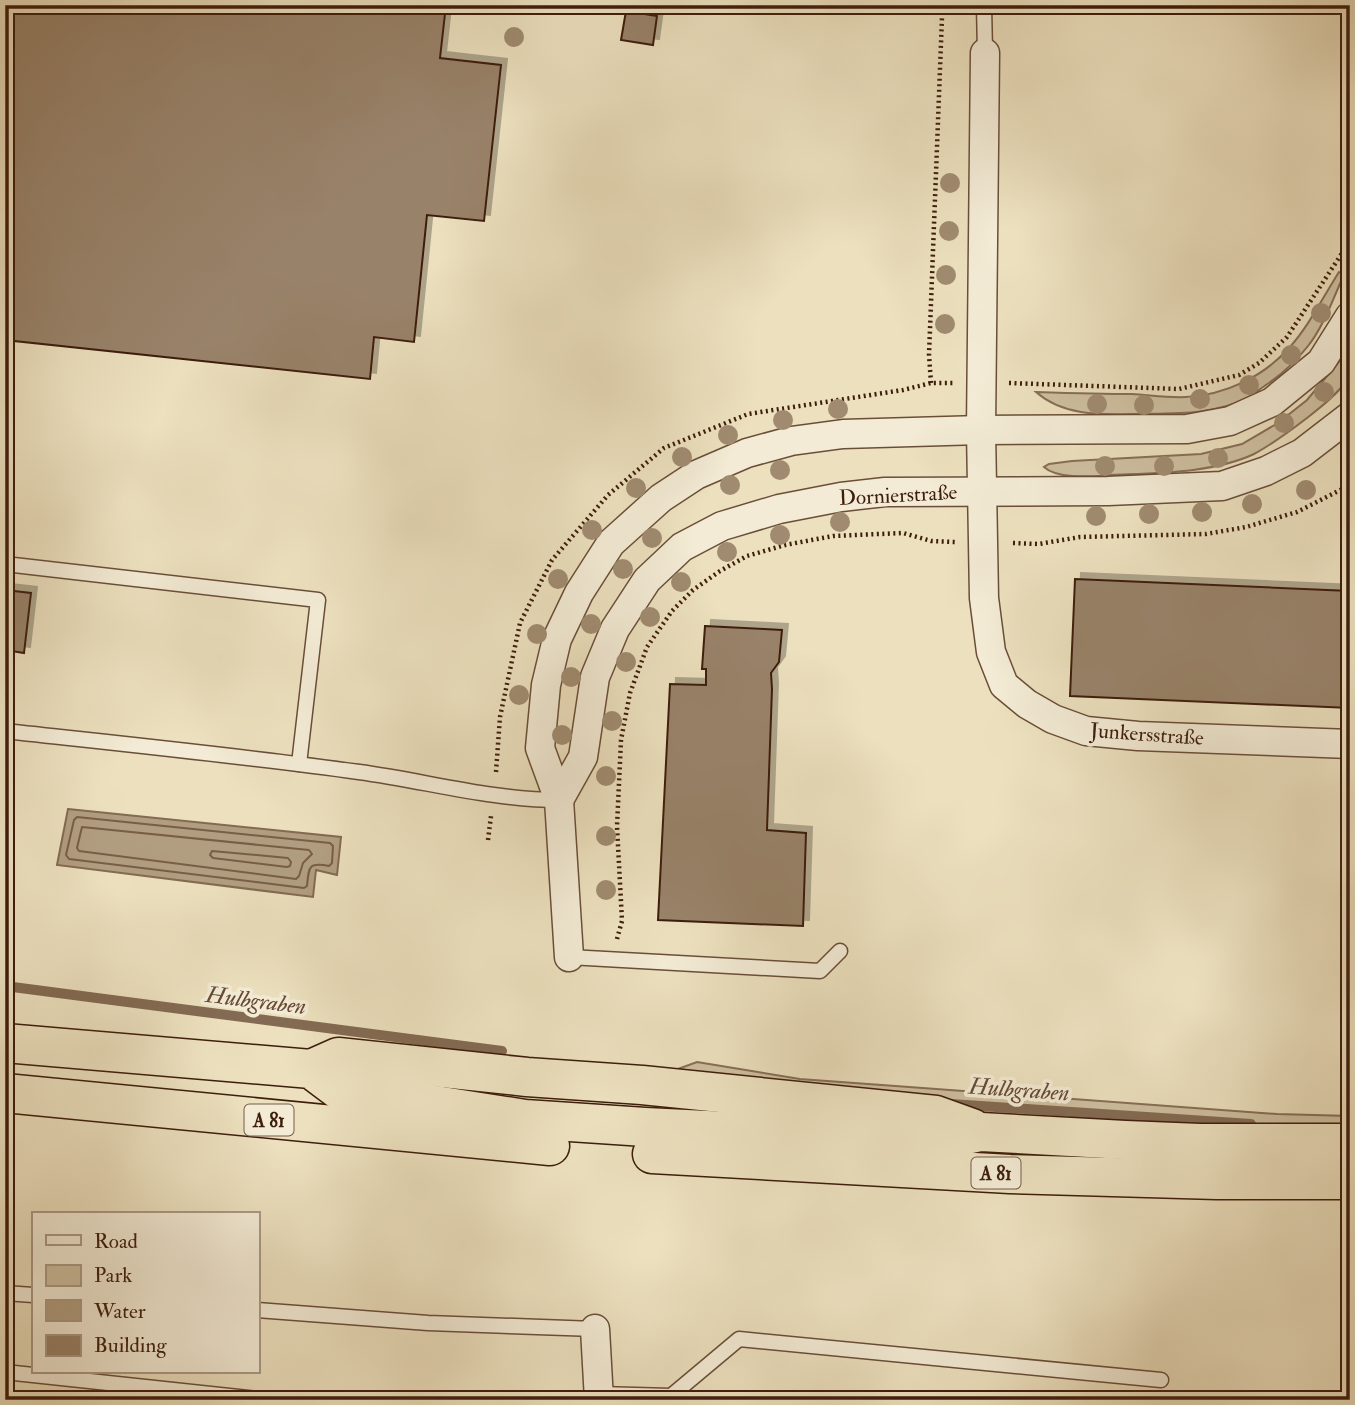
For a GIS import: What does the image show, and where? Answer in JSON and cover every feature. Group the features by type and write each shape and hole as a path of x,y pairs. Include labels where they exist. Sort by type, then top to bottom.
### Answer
{"highway":[{"name":"A 81","path":"5,1043 311,1069 338,1058 527,1077 642,1085 936,1115 981,1132"},
{"name":"A 81","path":"311,1069 339,1090 530,1132"},
{"name":"A 81","path":"5,1093 644,1140 1010,1174 1217,1180 1350,1180"},
{"name":"A 81","path":"644,1140 937,1141 981,1132 1200,1143 1350,1143"}],"street":[{"path":"981,430 985,53"},
{"path":"569,957 559,800 540,747 546,685 557,639 579,593 611,543 661,498 696,475 747,453 791,441 843,433 1188,429 1230,421 1272,402 1321,362 1350,316"},
{"name":"Dornierstraße","path":"559,800 583,757 595,677 615,629 647,580 682,547 722,526 779,509 841,497 903,491 1108,491 1222,486 1266,471 1302,453 1350,415"},
{"name":"Junkersstraße","path":"981,430 986,612 991,652 1004,685 1027,704 1053,719 1086,731 1138,736 1350,744"},
{"path":"594,1329 599,1397"}],"lane":[{"path":"984,5 985,53"},
{"path":"5,564 318,600 299,764"},
{"path":"5,731 299,764 403,778 494,796 559,800"},
{"path":"569,957 820,971 840,951"},
{"path":"5,1293 32,1295"},
{"path":"259,1310 428,1323 594,1329"},
{"path":"599,1397 671,1396 739,1339 1161,1380"},
{"path":"5,1372 267,1400"}],"path":[{"path":"931,383 929,355 942,17"},
{"path":"610,960 622,921 617,826 621,740 631,693 647,647 672,611 693,590 720,571 747,556 785,545 833,537 903,533 931,541 1039,544 1080,537 1206,534 1246,527 1297,512 1350,485"}],"green space":[{"path":"1339,272 1344,275 1324,321 1308,346 1274,379 1234,404 1206,411 1094,414 1057,405 1036,392 1179,397 1215,393 1242,383 1267,368 1289,348"},
{"path":"1350,344 1351,365 1346,382 1301,423 1254,454 1221,465 1166,472 1076,476 1058,474 1044,467 1072,461 1201,454 1242,444 1278,423 1307,400"},
{"path":"697,1062 800,1079 1277,1114 1350,1116 1350,1138 934,1122 664,1074"}],"water":[{"path":"68,809 341,837 337,875 316,870 313,897 57,865"}],"building":[{"path":"5,5 446,5 440,58 501,65 484,221 427,215 414,342 374,337 370,379 5,340"},
{"path":"626,11 657,16 653,45 621,40"},
{"path":"1075,579 1350,591 1350,708 1070,696"},
{"path":"5,590 31,593 24,653 5,650"},
{"path":"705,626 782,630 779,662 771,673 767,830 806,833 803,926 658,920 670,684 706,685 706,669 702,669"}],"waterway":[{"name":"Hulbgraben","path":"5,986 502,1051"},
{"name":"Hulbgraben","path":"951,1104 1251,1124"}]}
